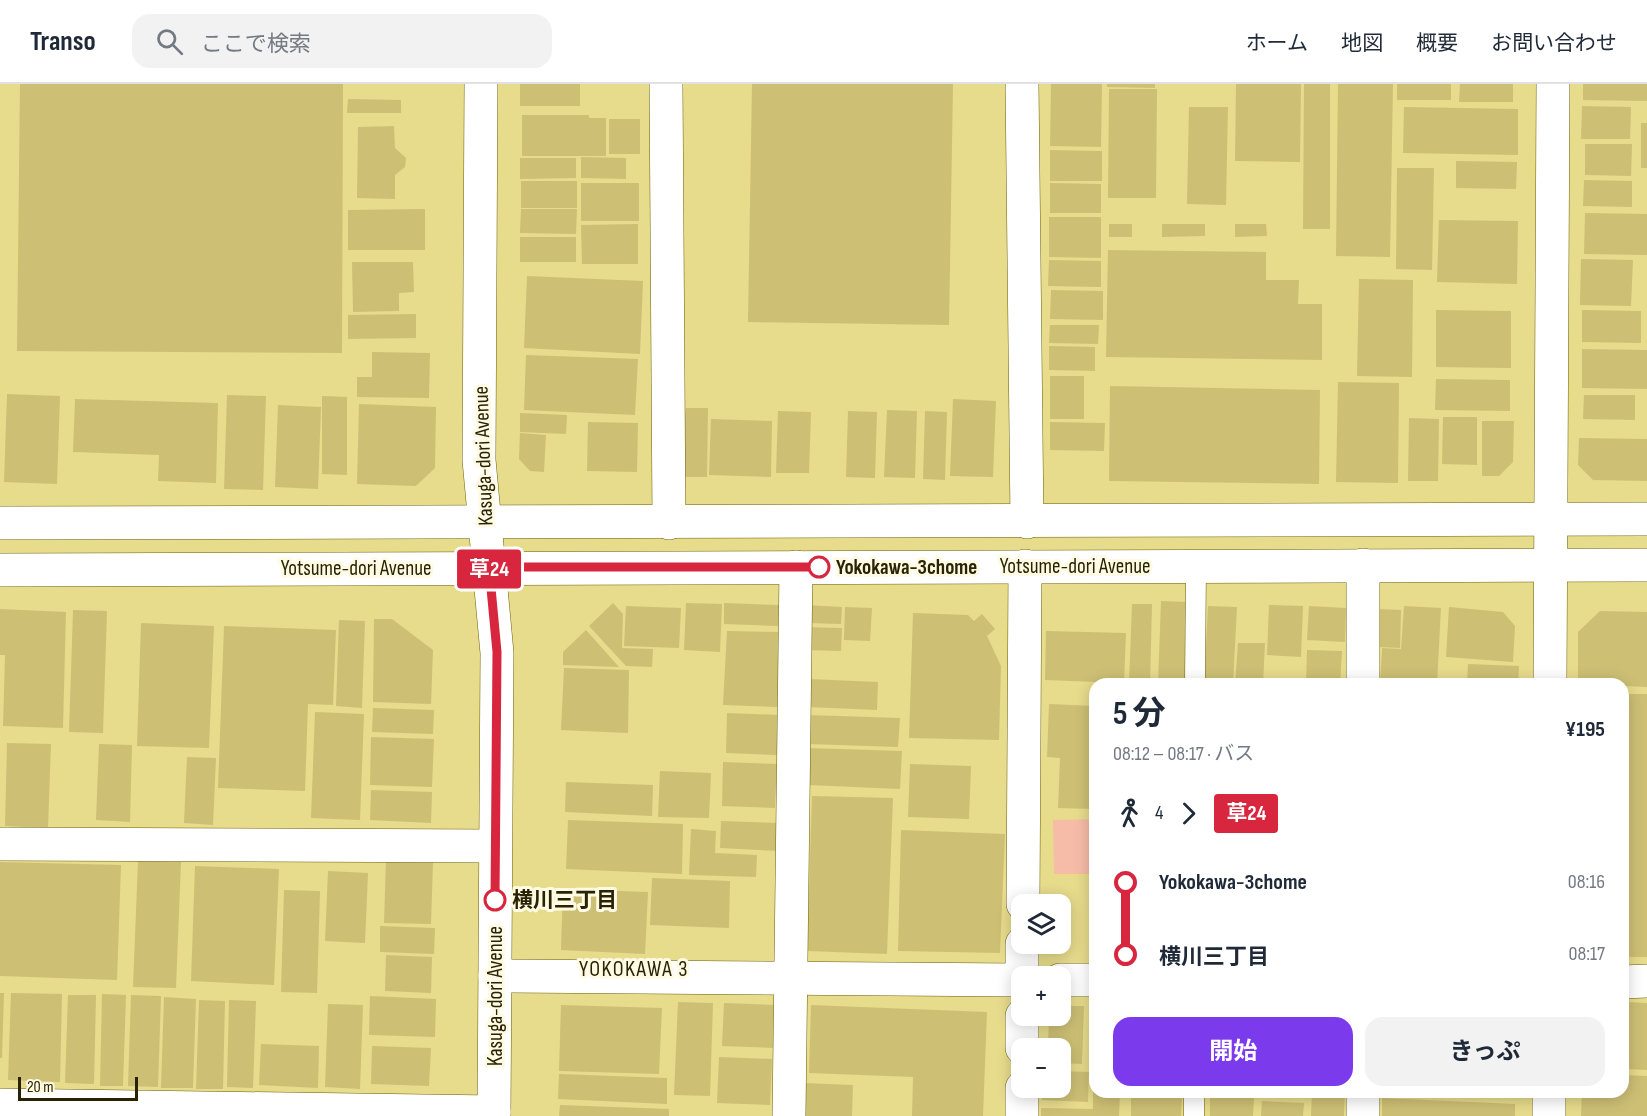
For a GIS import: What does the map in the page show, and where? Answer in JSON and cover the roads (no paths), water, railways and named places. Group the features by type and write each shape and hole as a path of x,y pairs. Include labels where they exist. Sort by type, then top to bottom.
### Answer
{"street":[{"name":"Kasuga-dori Avenue","path":"481,84 479,460 497,652 494,1114"},
{"path":"666,84 669,523"},
{"path":"1022,84 1027,522"},
{"path":"1550,678 1553,84"},
{"name":"Yotsume-dori Avenue","path":"0,523 1647,519"},
{"path":"1363,565 1363,678"},
{"name":"Yotsume-dori Avenue","path":"0,570 1647,565"},
{"path":"1023,894 1025,566"},
{"path":"789,1116 796,567"},
{"path":"0,844 495,846"},
{"path":"495,976 1011,978"},
{"path":"1071,980 1089,980"},
{"path":"1629,982 1647,981"},
{"path":"1022,1098 1022,1116"},
{"path":"1363,1098 1363,1116"},
{"path":"1549,1098 1549,1116"},
{"path":"0,1105 143,1111 494,1114"}],"lane":[{"path":"1195,678 1196,566"},
{"path":"1194,1098 1194,1116"}],"place":[{"name":"Yokokawa-3chome","path":"819,567"},
{"name":"横川三丁目","path":"495,900"}],"district":[{"name":"YOKOKAWA 3","path":"634,968"}]}
